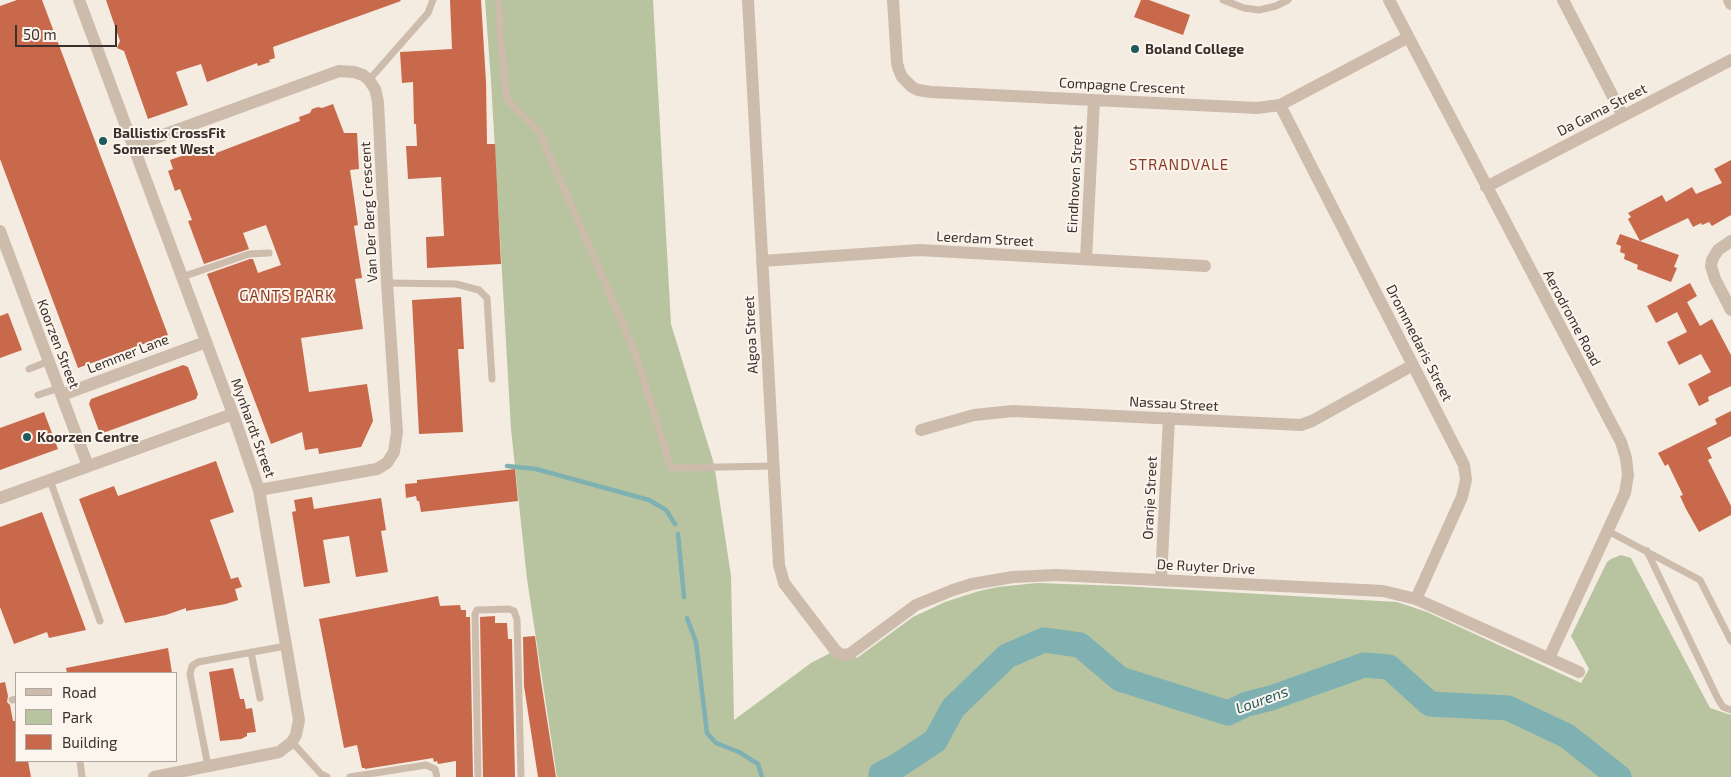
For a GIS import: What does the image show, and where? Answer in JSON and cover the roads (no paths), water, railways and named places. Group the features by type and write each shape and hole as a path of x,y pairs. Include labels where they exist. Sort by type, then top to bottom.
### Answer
{"street":[{"name":"Mynhardt Street","path":"79,0 233,414 259,490 298,720 296,735 292,742"},
{"name":"Algoa Street","path":"748,0 779,565 782,578 835,650"},
{"name":"Compagne Crescent","path":"893,0 899,70 907,83 918,90 931,92 1257,108 1280,105 1407,38"},
{"name":"Aerodrome Road","path":"1388,0 1624,450 1628,467 1625,493 1549,658"},
{"path":"1563,0 1623,116"},
{"path":"1729,0 1731,4"},
{"name":"Da Gama Street","path":"1486,187 1731,60"},
{"path":"133,146 340,71 354,72 370,80"},
{"name":"Van Der Berg Crescent","path":"259,490 371,471 383,466 392,457 396,446 397,432 378,102 375,89 370,80"},
{"name":"Eindhoven Street","path":"1086,259 1094,100"},
{"name":"Drommedaris Street","path":"1280,105 1461,457 1466,480 1462,497 1416,599"},
{"name":"Koorzen Street","path":"0,232 88,466"},
{"path":"1731,241 1718,250 1711,266 1715,279 1731,310"},
{"name":"Leerdam Street","path":"762,261 919,250 1205,266"},
{"name":"Lemmer Lane","path":"60,392 206,342"},
{"name":"Nassau Street","path":"921,430 974,415 1013,411 1301,425 1414,365"},
{"path":"0,498 233,414"},
{"name":"Oranje Street","path":"1161,580 1170,418"},
{"name":"De Ruyter Drive","path":"835,650 840,654 846,655 851,653 916,605 953,590 991,580 1056,575 1383,591 1416,599 1579,672"},
{"path":"154,777 279,752 292,742"}],"lane":[{"path":"370,80 428,13 433,0"},
{"path":"499,0 507,100 540,131 635,352 671,468 773,466"},
{"path":"1222,0 1244,8 1259,10 1276,6 1288,0"},
{"path":"182,277 249,254 270,253"},
{"path":"387,283 456,284 479,290 487,298 492,379"},
{"path":"29,368 49,361"},
{"path":"38,395 60,392"},
{"path":"50,480 100,621"},
{"path":"1608,531 1700,580 1731,641"},
{"path":"1647,551 1718,700 1723,707 1731,710"},
{"path":"478,777 475,614 477,610 508,609 514,611 517,618 521,777"},
{"path":"208,766 190,670 194,663 286,646"},
{"path":"251,652 260,698"},
{"path":"292,742 321,774 327,777"},
{"path":"80,762 82,777"},
{"path":"312,764 315,777"},
{"path":"350,777 426,764 435,769 437,777"}],"waterway":[{"path":"507,466 536,469 649,500 666,510 675,524"},
{"path":"678,534 684,597"},
{"path":"687,618 696,642 707,733 716,743 739,752 758,764 762,777"},
{"name":"Lourens","path":"881,777 881,774 897,766 935,741 953,708 1007,656 1044,640 1080,645 1120,679 1228,713 1247,704 1271,698 1364,665 1389,667 1430,704 1508,708 1567,736 1619,777"}],"place":[{"name":"Boland College","path":"1135,49"},
{"name":"Ballistix CrossFit Somerset West","path":"103,141"},
{"name":"Koorzen Centre","path":"27,437"}],"district":[{"name":"STRANDVALE","path":"1179,165"},
{"name":"GANTS PARK","path":"287,296"}]}
